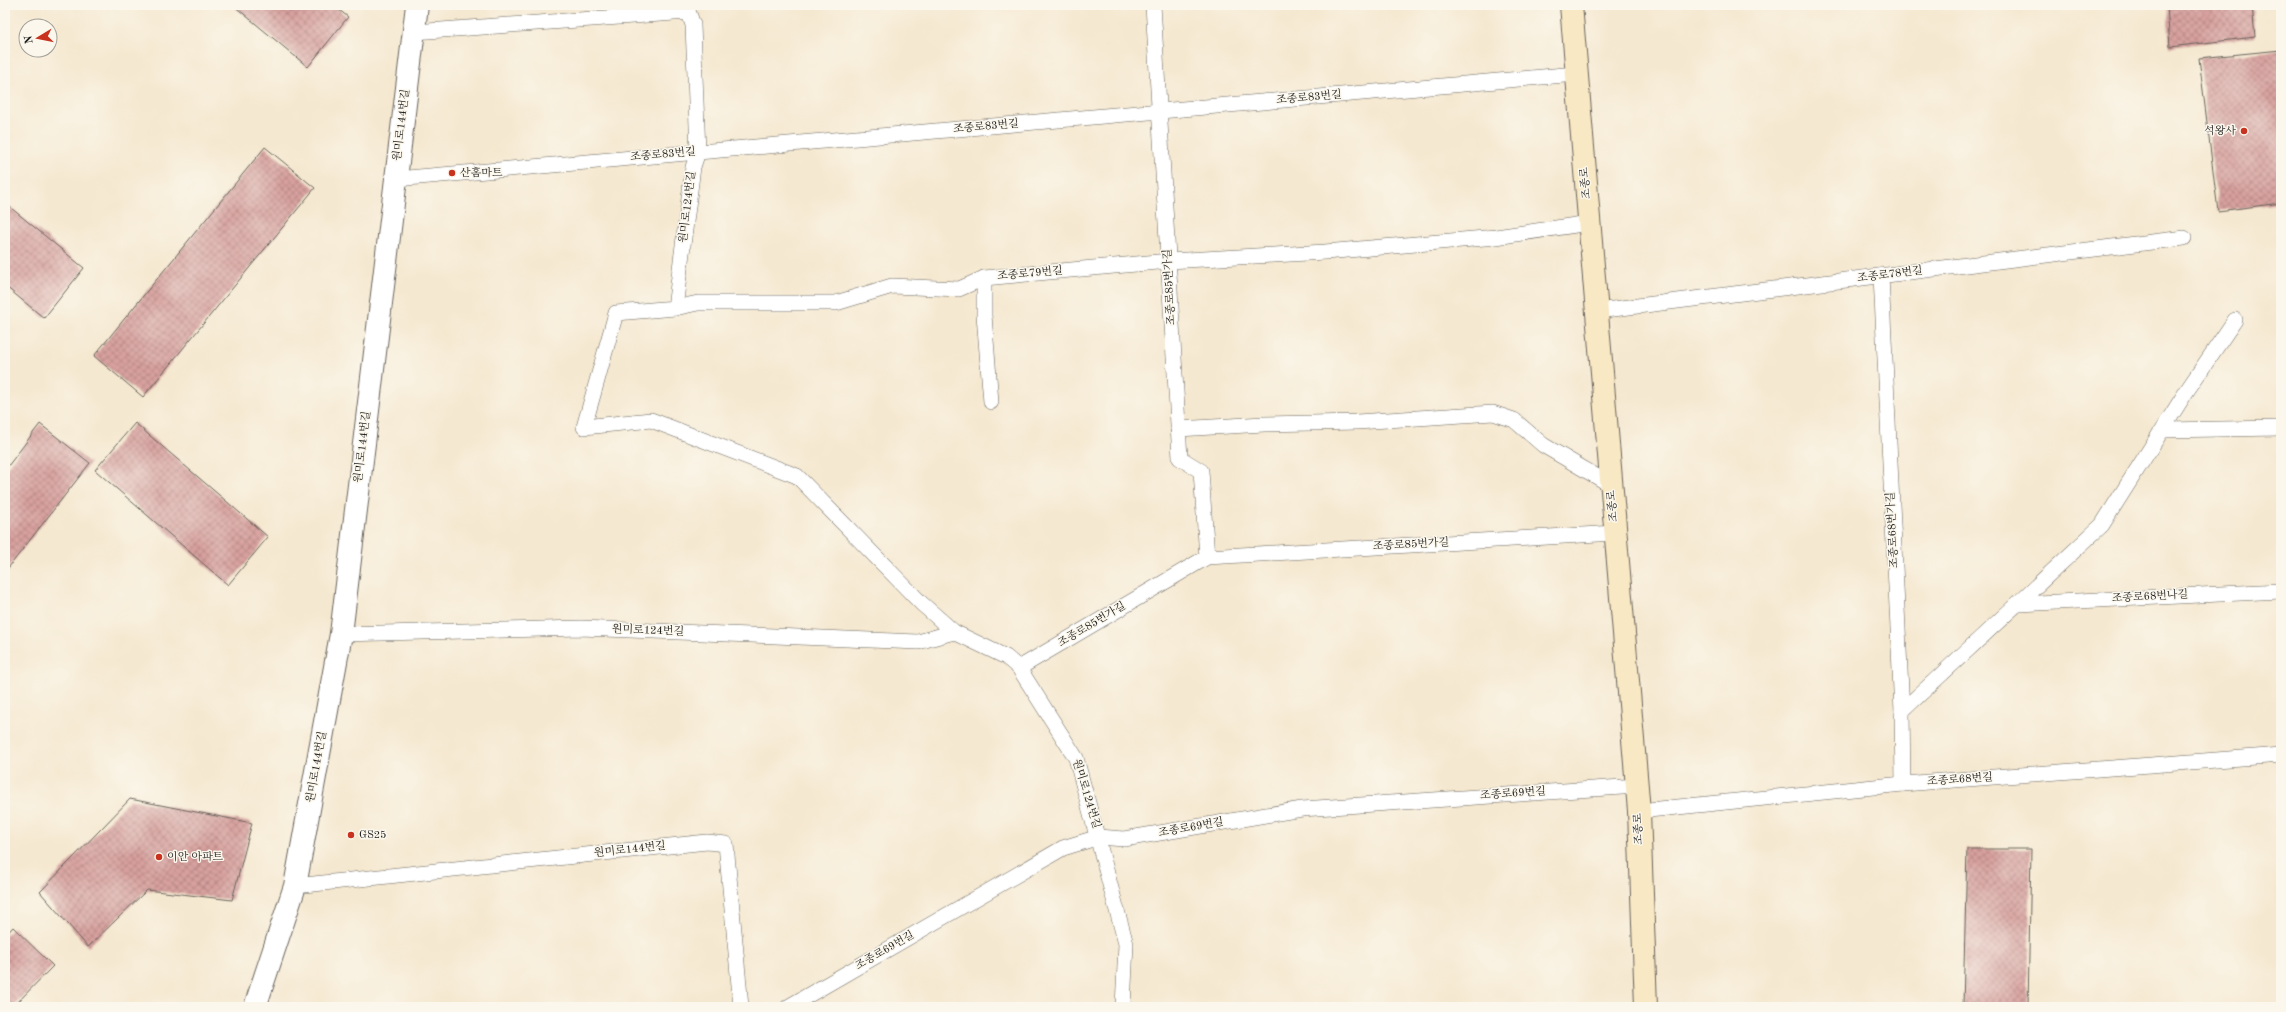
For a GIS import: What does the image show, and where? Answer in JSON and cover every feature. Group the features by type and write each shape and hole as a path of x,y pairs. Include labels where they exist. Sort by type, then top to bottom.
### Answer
{"street":[{"name":"원미로144번길","path":"255,1007 295,886 341,634 417,5"},
{"name":"조종로","path":"1571,5 1639,811 1646,1007"}],"lane":[{"name":"조종로85번가길","path":"1153,5 1180,458 1200,471 1206,557"},
{"name":"원미로124번길","path":"414,32 687,8 693,25 698,152 692,166 675,308 616,313 584,427 651,420 797,476 921,603 954,632 1006,657 1018,668 1076,758 1099,837 1126,944 1123,1007"},
{"name":"조종로83번길","path":"396,180 1576,74"},
{"name":"조종로79번길","path":"675,308 698,303 836,304 892,286 959,289 984,278 1169,261 1325,252 1496,236 1589,223"},
{"name":"조종로78번길","path":"1597,311 2184,238"},
{"name":"조종로68번가길","path":"1881,276 1902,712 1903,784"},
{"path":"984,278 984,314 991,402"},
{"path":"1902,712 2102,525 2235,320"},
{"path":"1178,429 1264,424 1357,422 1493,412 1514,420 1542,445 1611,485"},
{"path":"2163,430 2281,428"},
{"name":"조종로85번가길","path":"1018,668 1206,557 1615,534"},
{"name":"조종로68번나길","path":"2018,604 2281,591"},
{"name":"원미로124번길","path":"341,634 581,628 918,642 954,632"},
{"name":"조종로68번길","path":"1639,811 1903,784 2281,755"},
{"name":"조종로69번길","path":"788,1007 1063,848 1099,837 1124,839 1302,809 1637,786"},
{"name":"원미로144번길","path":"295,886 707,842 726,844 741,1007"}],"building":[{"path":"233,5 333,5 348,17 308,67"},
{"path":"2167,5 2252,5 2255,37 2170,47"},
{"name":"석왕사","path":"2281,50 2281,203 2218,211 2199,58"},
{"path":"265,147 315,188 143,397 94,356"},
{"path":"5,203 84,268 44,318 5,286"},
{"path":"135,423 268,537 228,585 95,470"},
{"path":"40,424 90,463 5,572 5,470"},
{"name":"이안 아파트","path":"130,799 252,823 232,900 147,890 88,947 40,892"},
{"path":"1967,849 2031,849 2028,1007 1963,1007"},
{"path":"13,927 53,966 13,1007 5,1007 5,936"}],"place":[{"name":"석왕사","path":"2244,131"},
{"name":"산홈마트","path":"452,173"},
{"name":"GS25","path":"351,835"},
{"name":"이안 아파트","path":"159,857"}]}
